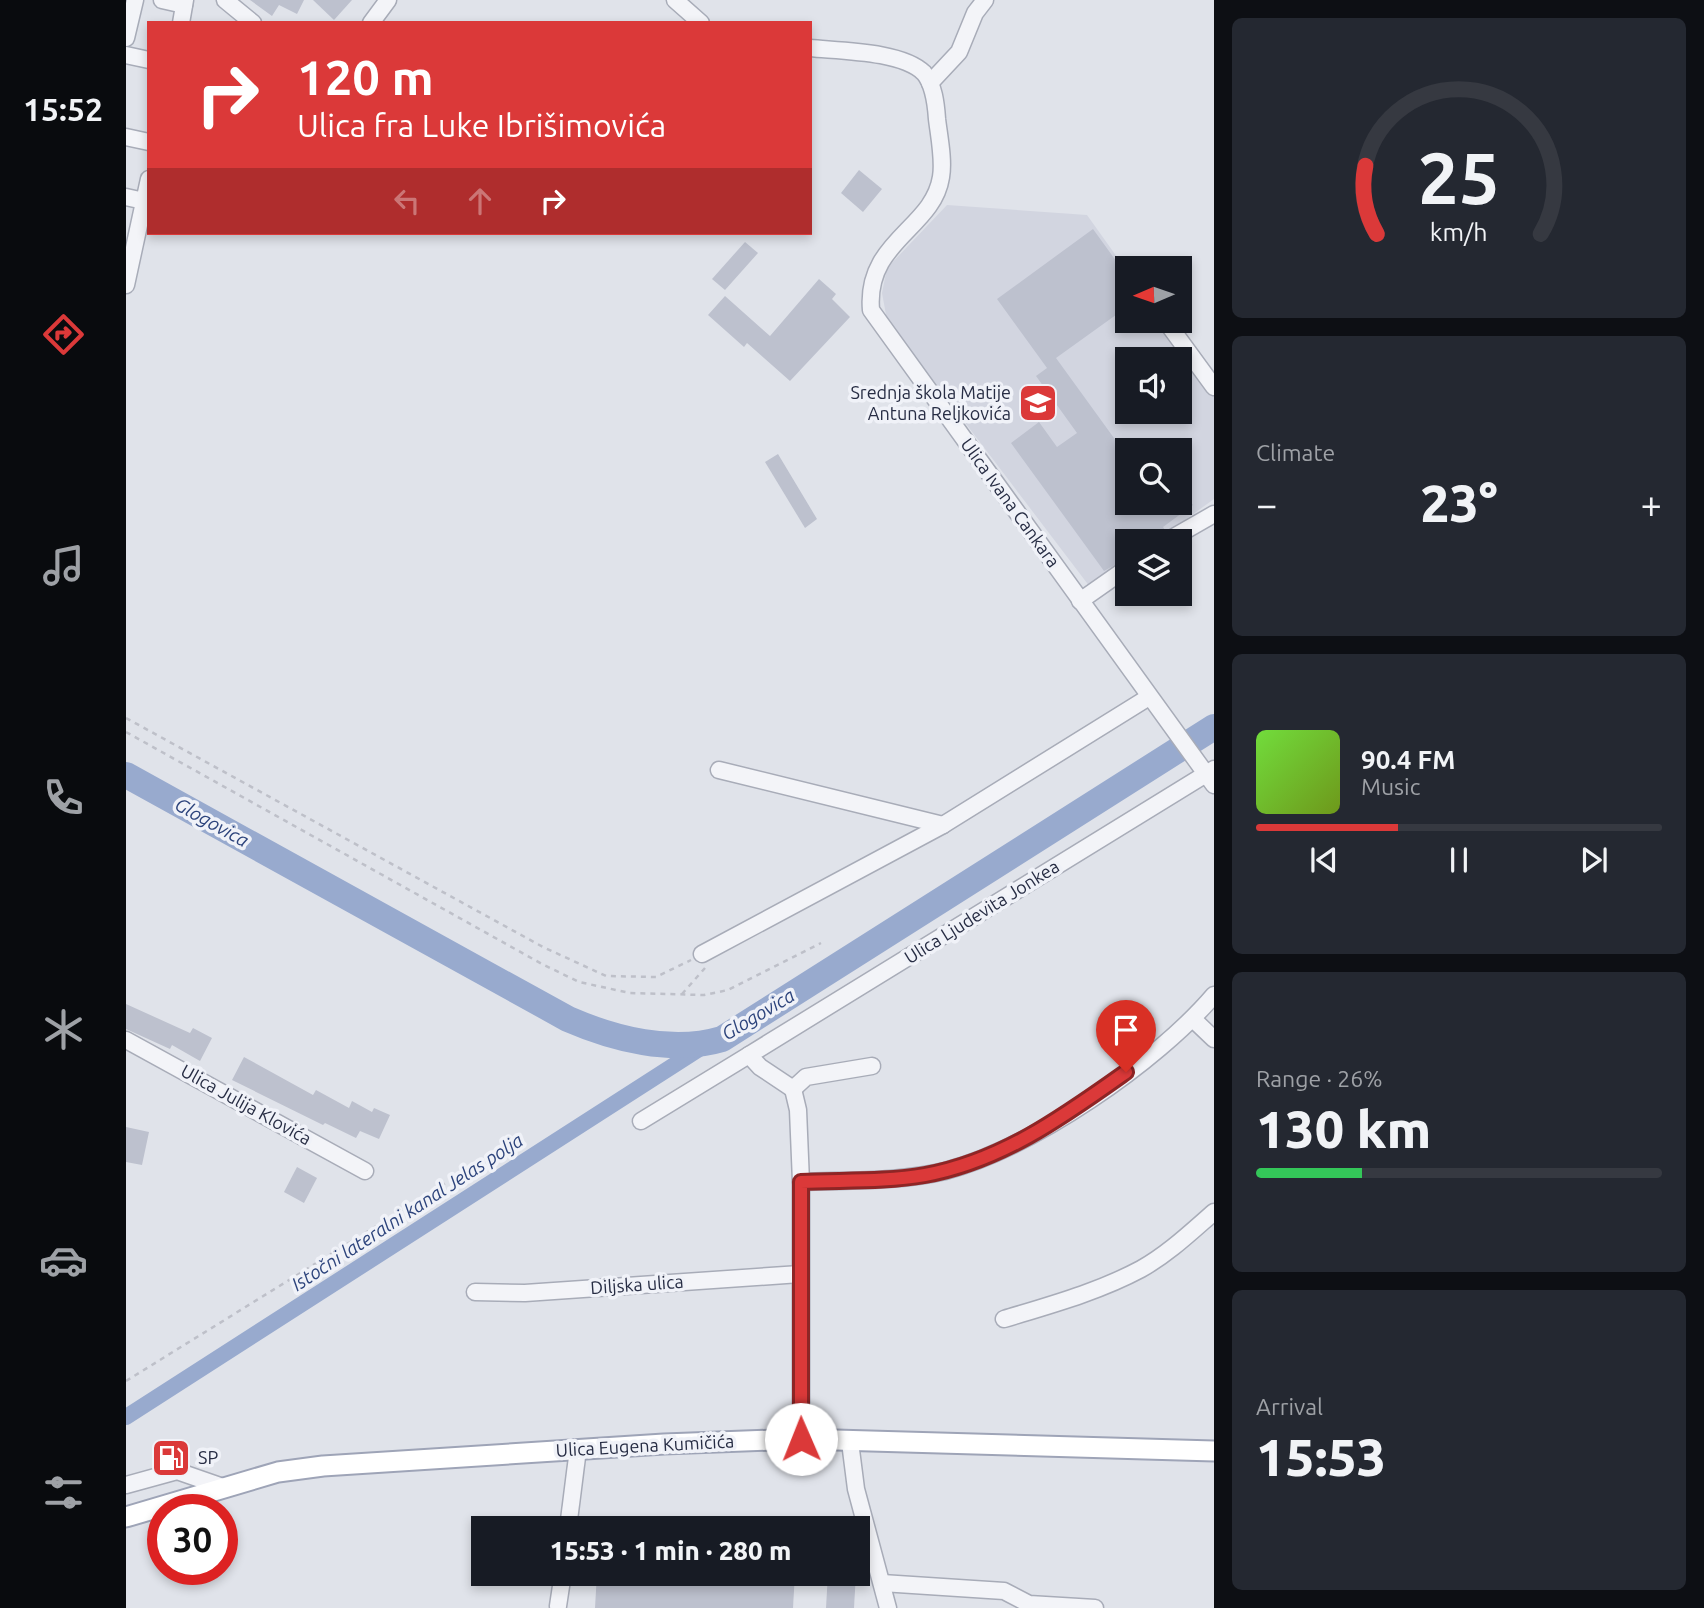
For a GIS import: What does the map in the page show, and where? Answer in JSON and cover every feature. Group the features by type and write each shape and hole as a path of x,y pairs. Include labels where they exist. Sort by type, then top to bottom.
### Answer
{"main road":[{"name":"Ulica Eugena Kumičića","path":"126,1517 278,1472 323,1465 578,1449 801,1439 1214,1451"}],"street":[{"path":"126,38 135,0"},
{"path":"162,0 185,3 181,21"},
{"path":"225,0 251,21"},
{"path":"372,21 388,0"},
{"path":"676,0 699,21"},
{"path":"812,48 880,55 919,69 930,83 958,52 985,0"},
{"path":"126,55 147,60"},
{"name":"Ulica Ivana Cankara","path":"930,83 935,99 941,178 928,205 878,264 870,297 871,310 1154,704 1208,773"},
{"path":"126,137 147,142"},
{"path":"126,285 147,188"},
{"path":"126,197 144,201"},
{"path":"1175,333 1213,385"},
{"path":"1188,529 1214,514"},
{"path":"1080,601 1115,576"},
{"path":"702,954 943,825 1154,704"},
{"path":"719,771 943,825"},
{"name":"Ulica Ljudevita Jonkea","path":"641,1121 1208,773"},
{"path":"801,1182 922,1175 946,1170 1018,1143 1076,1108 1193,1019 1214,995"},
{"path":"1193,1019 1214,1039"},
{"name":"Ulica Julija Klovića","path":"126,1040 365,1171"},
{"path":"749,1055 760,1067 793,1089 798,1110 801,1182 801,1439"},
{"path":"793,1089 806,1077 872,1066"},
{"path":"1004,1319 1095,1291 1143,1268 1181,1241 1214,1212"},
{"name":"Diljska ulica","path":"475,1293 525,1293 800,1274"},
{"path":"850,1442 856,1489 888,1608"},
{"path":"570,1516 578,1449"},
{"path":"126,1485 177,1471 223,1487"},
{"path":"882,1583 1004,1591 1029,1604 1095,1608"},
{"path":"558,1606 560,1586"}],"path":[{"path":"126,719 543,947 606,976 656,977 702,954"},
{"path":"126,732 542,964 579,982 630,993 705,995 728,990 821,943"},
{"path":"126,1381 449,1181"}],"shaded area":[{"name":"Srednja škola Matije Antuna Reljkovića","path":"947,205 1087,215 1116,256 1115,333 1171,333 1181,347 1115,347 1115,424 1192,424 1192,363 1214,394 1214,499 1192,515 1192,438 1115,438 1115,515 1192,515 1173,529 1115,529 1115,569 1090,587 887,320 882,293 887,268"}],"building":[{"path":"250,0 304,0 297,14 279,5 272,16"},
{"path":"313,0 352,0 334,20"},
{"path":"859,170 882,189 863,212 841,193"},
{"path":"1093,229 1115,259 1115,316 1056,358 1115,439 1115,515 1179,515 1163,527 1164,529 1115,529 1115,565 1104,571 1011,443 1039,422 1057,447 1077,433 1036,376 1047,368 997,299"},
{"path":"745,242 758,253 725,290 712,279"},
{"path":"819,279 836,294 832,299 850,317 790,381 747,343 744,347 708,315 725,296 770,336"},
{"path":"778,454 817,519 805,528 765,462"},
{"path":"126,1004 190,1033 193,1028 212,1038 200,1061 172,1045 170,1049 126,1029"},
{"path":"244,1057 313,1095 316,1090 349,1108 352,1101 372,1112 374,1108 390,1115 379,1139 360,1131 356,1138 325,1123 323,1125 232,1080"},
{"path":"126,1127 149,1132 142,1165 126,1162"},
{"path":"297,1167 317,1178 304,1203 284,1192"},
{"path":"596,1586 794,1586 793,1608 595,1608"},
{"path":"827,1586 855,1586 854,1608 826,1608"}],"waterway":[{"name":"Glogovica","path":"126,775 568,1019 624,1038 663,1045 683,1045 722,1039 1214,727"},
{"name":"Istočni lateralni kanal Jelas polja","path":"126,1417 710,1042"}],"place":[{"name":"Srednja škola Matije Antuna Reljkovića","path":"1038,403"},
{"name":"SP","path":"171,1458"}],"route":[{"path":"801,1439 801,1182 922,1175 946,1170 1018,1143 1055,1123 1126,1072"}]}
